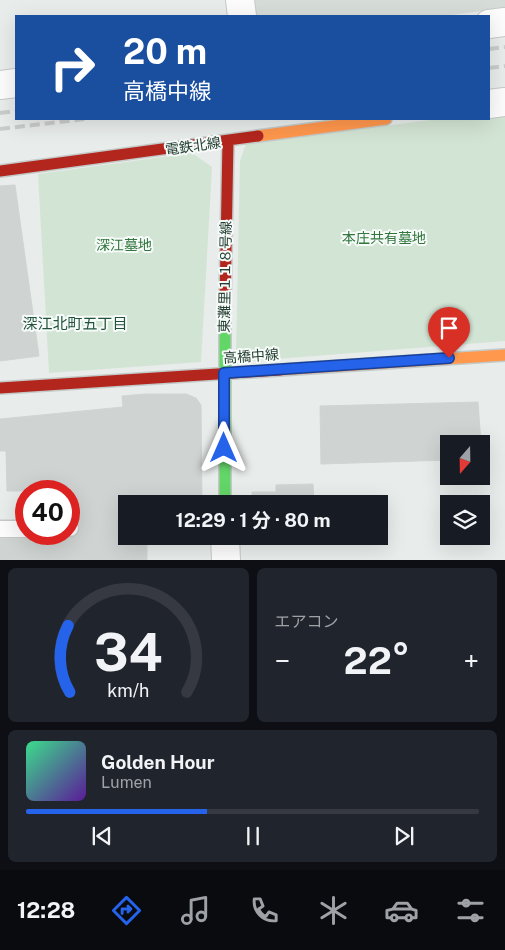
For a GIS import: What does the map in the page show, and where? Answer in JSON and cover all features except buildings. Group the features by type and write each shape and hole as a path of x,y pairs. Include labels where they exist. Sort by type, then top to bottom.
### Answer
{"street":[{"path":"240,0 242,15"},
{"path":"490,24 505,22"},
{"path":"0,86 15,84"},
{"path":"490,104 505,102"},
{"name":"電鉄北線","path":"0,171 379,120"},
{"name":"東灘里１１８号線","path":"225,495 224,373 228,141"},
{"name":"高橋中線","path":"0,388 505,355"},
{"path":"225,545 226,560"}],"lane":[{"path":"0,529 15,529"}],"shaded area":[{"path":"250,0 505,0 505,8 452,15 251,15"}],"green space":[{"name":"本庄共有墓地","path":"505,110 505,341 252,361 236,355 240,161 246,144 430,120 490,120 490,112"},
{"name":"深江墓地","path":"192,153 212,167 201,362 49,373 38,174"}],"railway":[{"path":"490,49 505,47"},
{"path":"490,68 505,66"},
{"path":"0,113 15,111"},
{"path":"0,129 76,120"}],"traffic: fast":[{"path":"225,302 225,495"}],"traffic: slow":[{"path":"258,136 378,120"},
{"path":"280,370 505,355"}],"traffic: jam":[{"path":"0,171 258,136"},
{"path":"225,302 228,141"},
{"path":"0,388 280,370"}],"district":[{"name":"深江北町五丁目","path":"75,324"}],"route":[{"path":"224,448 224,373 449,358"}]}
